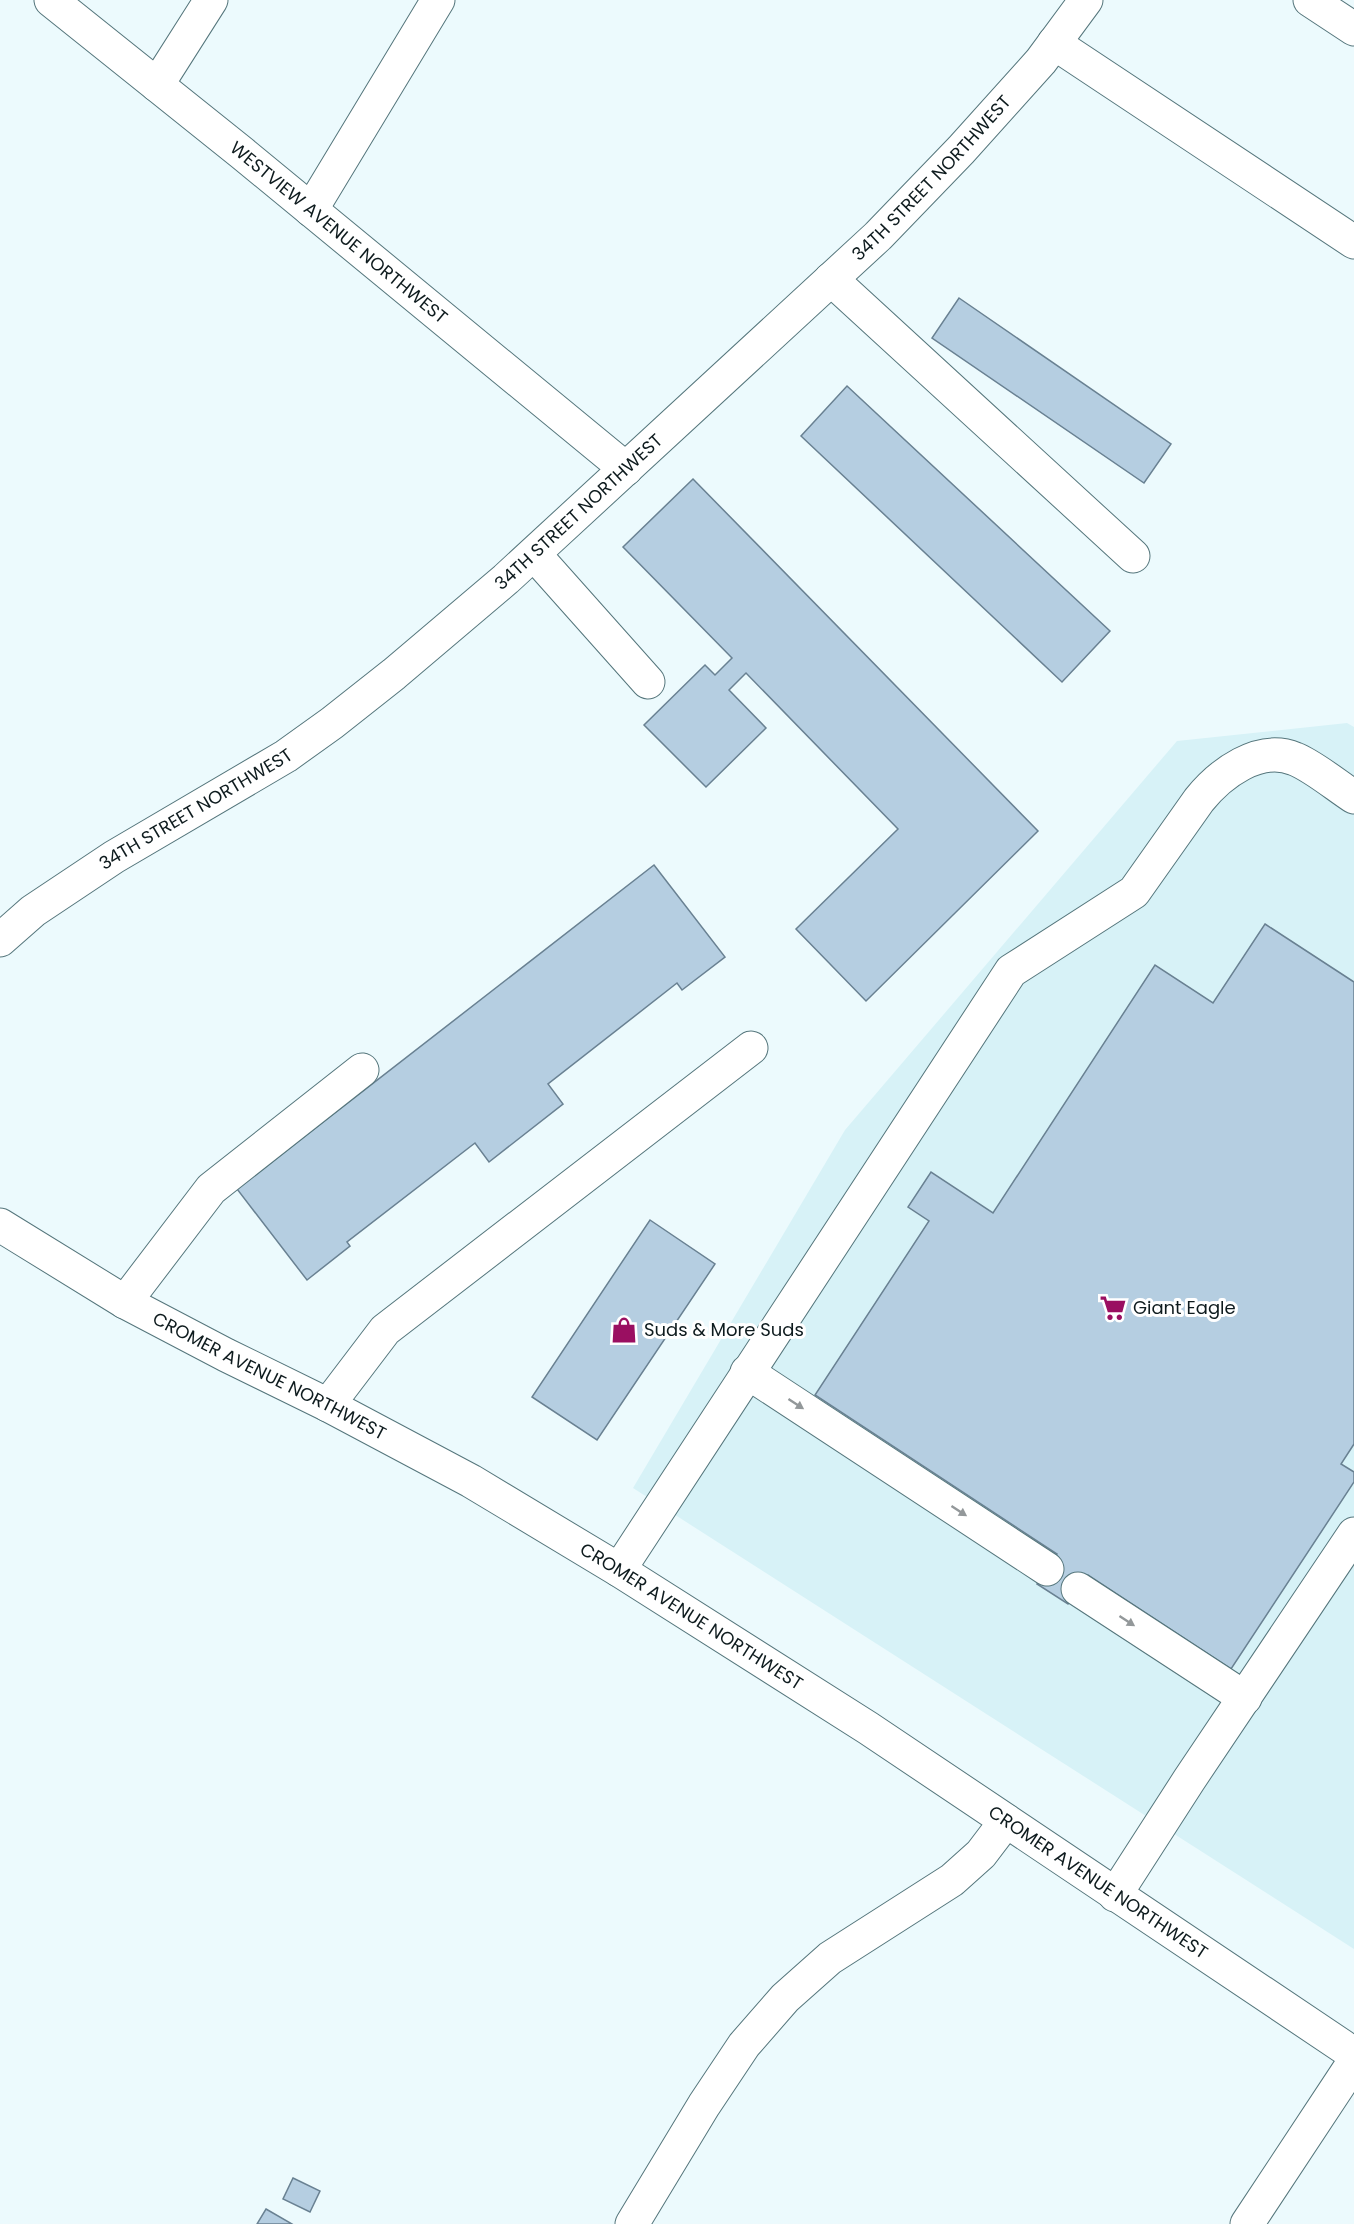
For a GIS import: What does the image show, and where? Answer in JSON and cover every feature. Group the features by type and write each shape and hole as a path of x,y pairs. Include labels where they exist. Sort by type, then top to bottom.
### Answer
{"street":[{"name":"WESTVIEW AVENUE NORTHWEST","path":"51,0 626,469"},
{"path":"157,85 211,0"},
{"path":"311,210 438,0"},
{"name":"34TH STREET NORTHWEST","path":"0,940 33,911 105,863 286,756 332,723 394,674 534,554 878,236 961,150 1041,61 1086,0"},
{"path":"1310,0 1354,29"},
{"path":"1054,42 1354,242"},
{"path":"831,279 1133,556"},
{"path":"534,554 648,682"},
{"path":"619,1570 1011,971 1134,892 1208,788 1230,769 1256,759 1283,756 1296,759 1354,797"},
{"path":"328,1405 385,1330 752,1048"},
{"path":"125,1302 211,1189 362,1070"},
{"name":"CROMER AVENUE NORTHWEST","path":"0,1225 125,1302 471,1481 619,1570 868,1728 1354,2054"},
{"path":"747,1372 1047,1569"},
{"path":"1115,1895 1354,1534"},
{"path":"1078,1589 1245,1698"},
{"path":"632,2224 704,2104 744,2044 785,1998 830,1958 952,1880 981,1854 1006,1821"},
{"path":"1247,2224 1354,2062"}],"shaded area":[{"path":"1347,723 1354,727 1354,1949 633,1488 845,1130 1177,741"}],"building":[{"path":"959,298 1171,444 1144,483 932,338"},
{"path":"847,386 1110,631 1062,682 801,436"},
{"path":"693,479 1038,831 866,1001 796,929 898,829 746,673 729,690 766,728 706,787 644,725 705,665 715,675 732,658 623,547"},
{"path":"654,865 725,957 682,990 677,983 548,1084 563,1104 489,1162 475,1143 347,1242 350,1246 307,1280 237,1189"},
{"name":"Giant Eagle","path":"1265,924 1354,982 1354,1444 1341,1464 1354,1472 1354,1482 1231,1669 1088,1575 1068,1604 1037,1584 1057,1554 815,1395 929,1221 908,1207 931,1172 993,1213 1155,965 1213,1003"},
{"name":"Suds & More Suds","path":"650,1220 715,1264 597,1440 532,1397"},
{"path":"293,2178 320,2191 310,2212 283,2199"},
{"path":"266,2209 292,2224 257,2224"}],"place":[{"name":"Giant Eagle","path":"1113,1308"},
{"name":"Suds & More Suds","path":"624,1330"}]}
